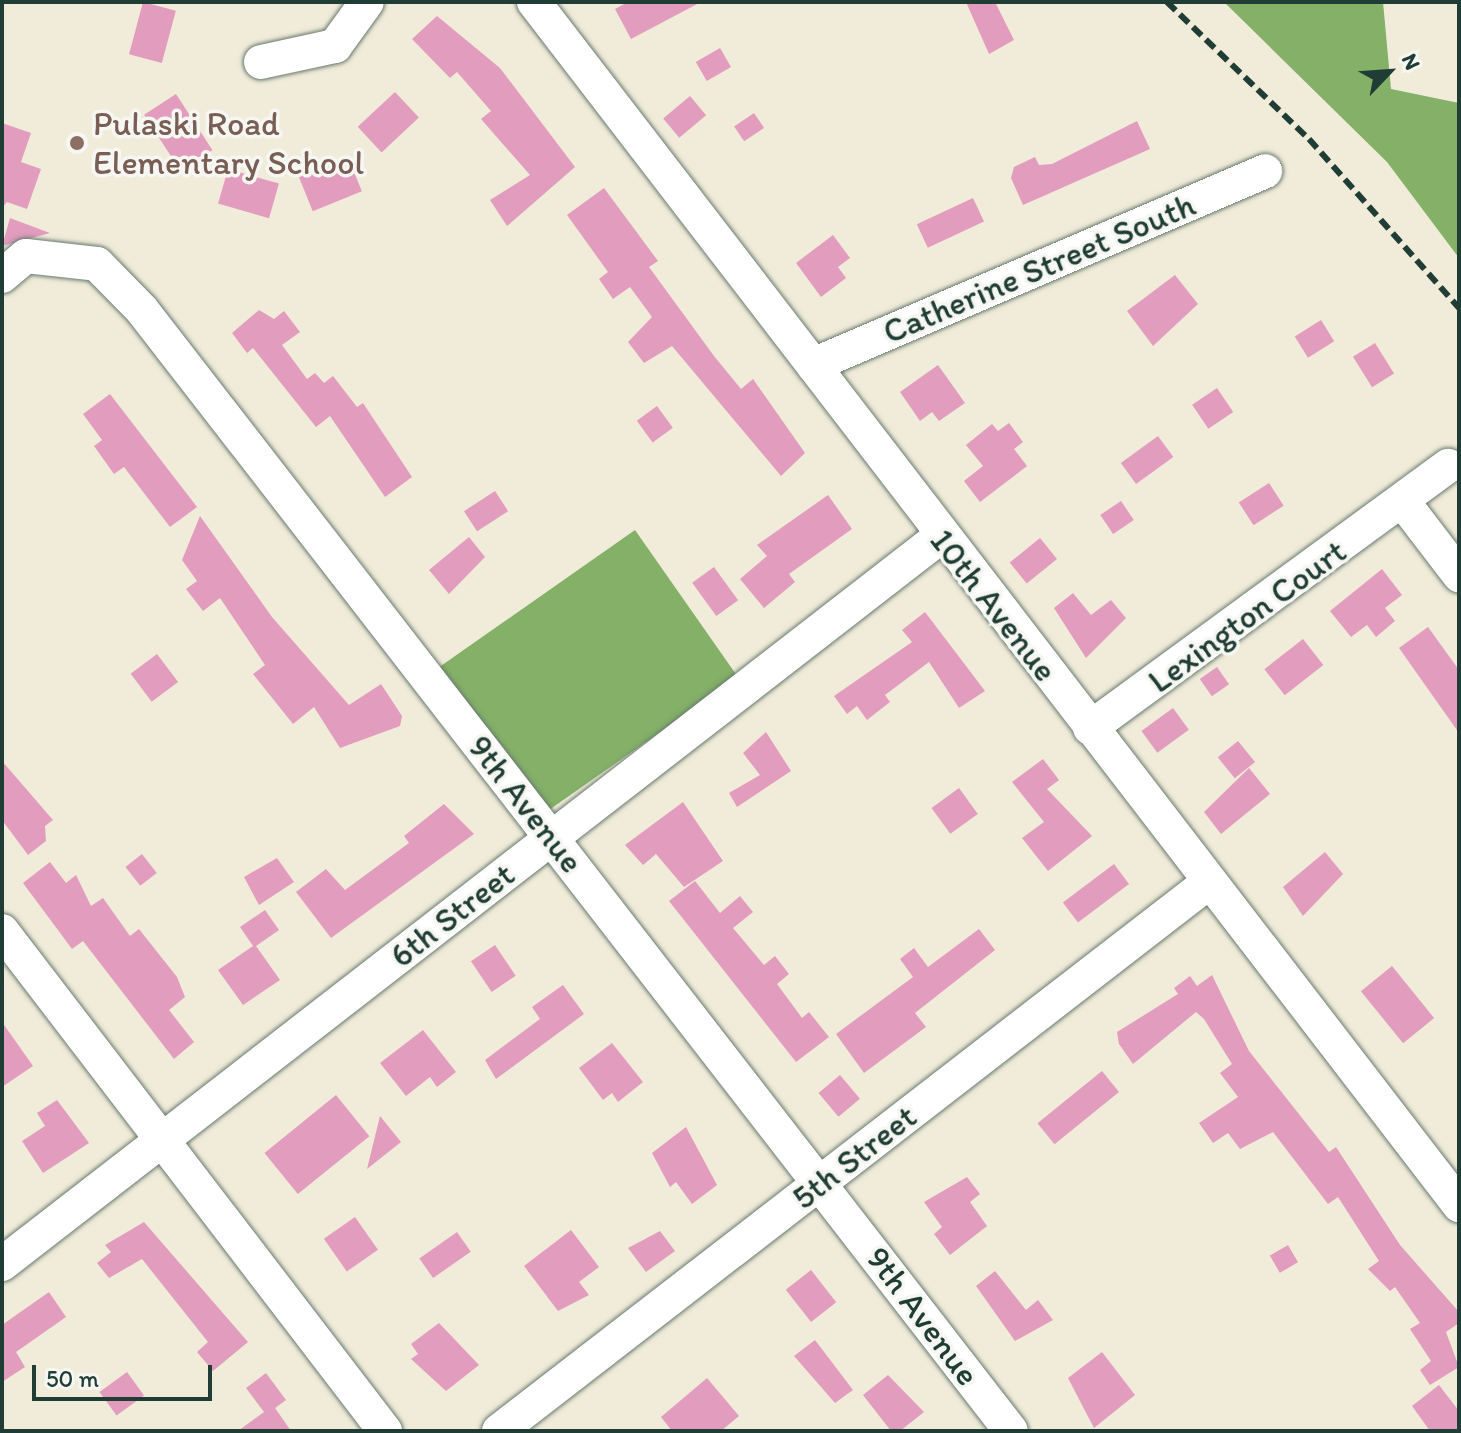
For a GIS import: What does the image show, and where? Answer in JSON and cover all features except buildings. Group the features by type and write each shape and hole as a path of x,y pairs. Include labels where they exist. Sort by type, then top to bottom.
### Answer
{"street":[{"path":"261,62 335,46 367,2"},
{"name":"10th Avenue","path":"534,2 813,365 940,537 1459,1205"},
{"name":"Catherine Street South","path":"813,365 1265,171"},
{"name":"9th Avenue","path":"2,276 26,256 97,264 142,310 822,1182 1011,1431"},
{"name":"Lexington Court","path":"1090,728 1404,503 1448,466"},
{"path":"1404,503 1459,575"},
{"name":"6th Street","path":"2,1264 940,537"},
{"name":"5th Street","path":"499,1431 1209,882"},
{"path":"2,931 385,1431"}],"green space":[{"path":"1224,2 1383,2 1391,89 1459,103 1459,258 1387,162"},
{"path":"635,530 738,677 543,814 440,667"}],"railway":[{"path":"1167,2 1309,139 1459,308"}],"place":[{"name":"Pulaski Road Elementary School","path":"77,143"}]}
